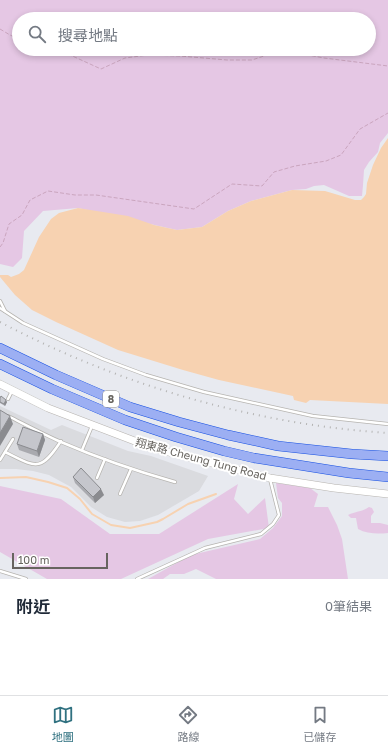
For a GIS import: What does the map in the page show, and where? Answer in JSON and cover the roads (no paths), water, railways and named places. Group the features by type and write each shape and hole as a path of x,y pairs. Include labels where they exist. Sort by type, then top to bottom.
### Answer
{"highway":[{"name":"8","path":"0,348 56,375 130,407 228,436 278,446 352,454 388,456"},
{"name":"8","path":"0,364 52,389 125,420 224,451 254,458 349,473 388,477"}],"main road":[{"name":"翔東路 Cheung Tung Road","path":"0,384 48,408 153,448 270,478 334,488 388,494"}],"lane":[{"path":"0,301 5,312"},
{"path":"0,308 23,323 103,359 146,375 204,392 313,416 388,424"},
{"path":"8,399 12,390"},
{"path":"2,414 104,459 175,482"},
{"path":"82,450 92,425"},
{"path":"0,460 13,439"},
{"path":"5,452 33,465 48,459 61,441"},
{"path":"97,478 104,459"},
{"path":"120,494 131,469"},
{"path":"137,579 205,548 261,534 273,524 279,515 270,478"},
{"path":"0,571 26,579"}],"waterway":[{"path":"0,478 26,477 67,488 80,499 92,514 111,525 130,528 157,522 188,504 216,494"}],"railway":[{"path":"0,322 92,365 188,398 237,411 287,421 388,433"}]}
